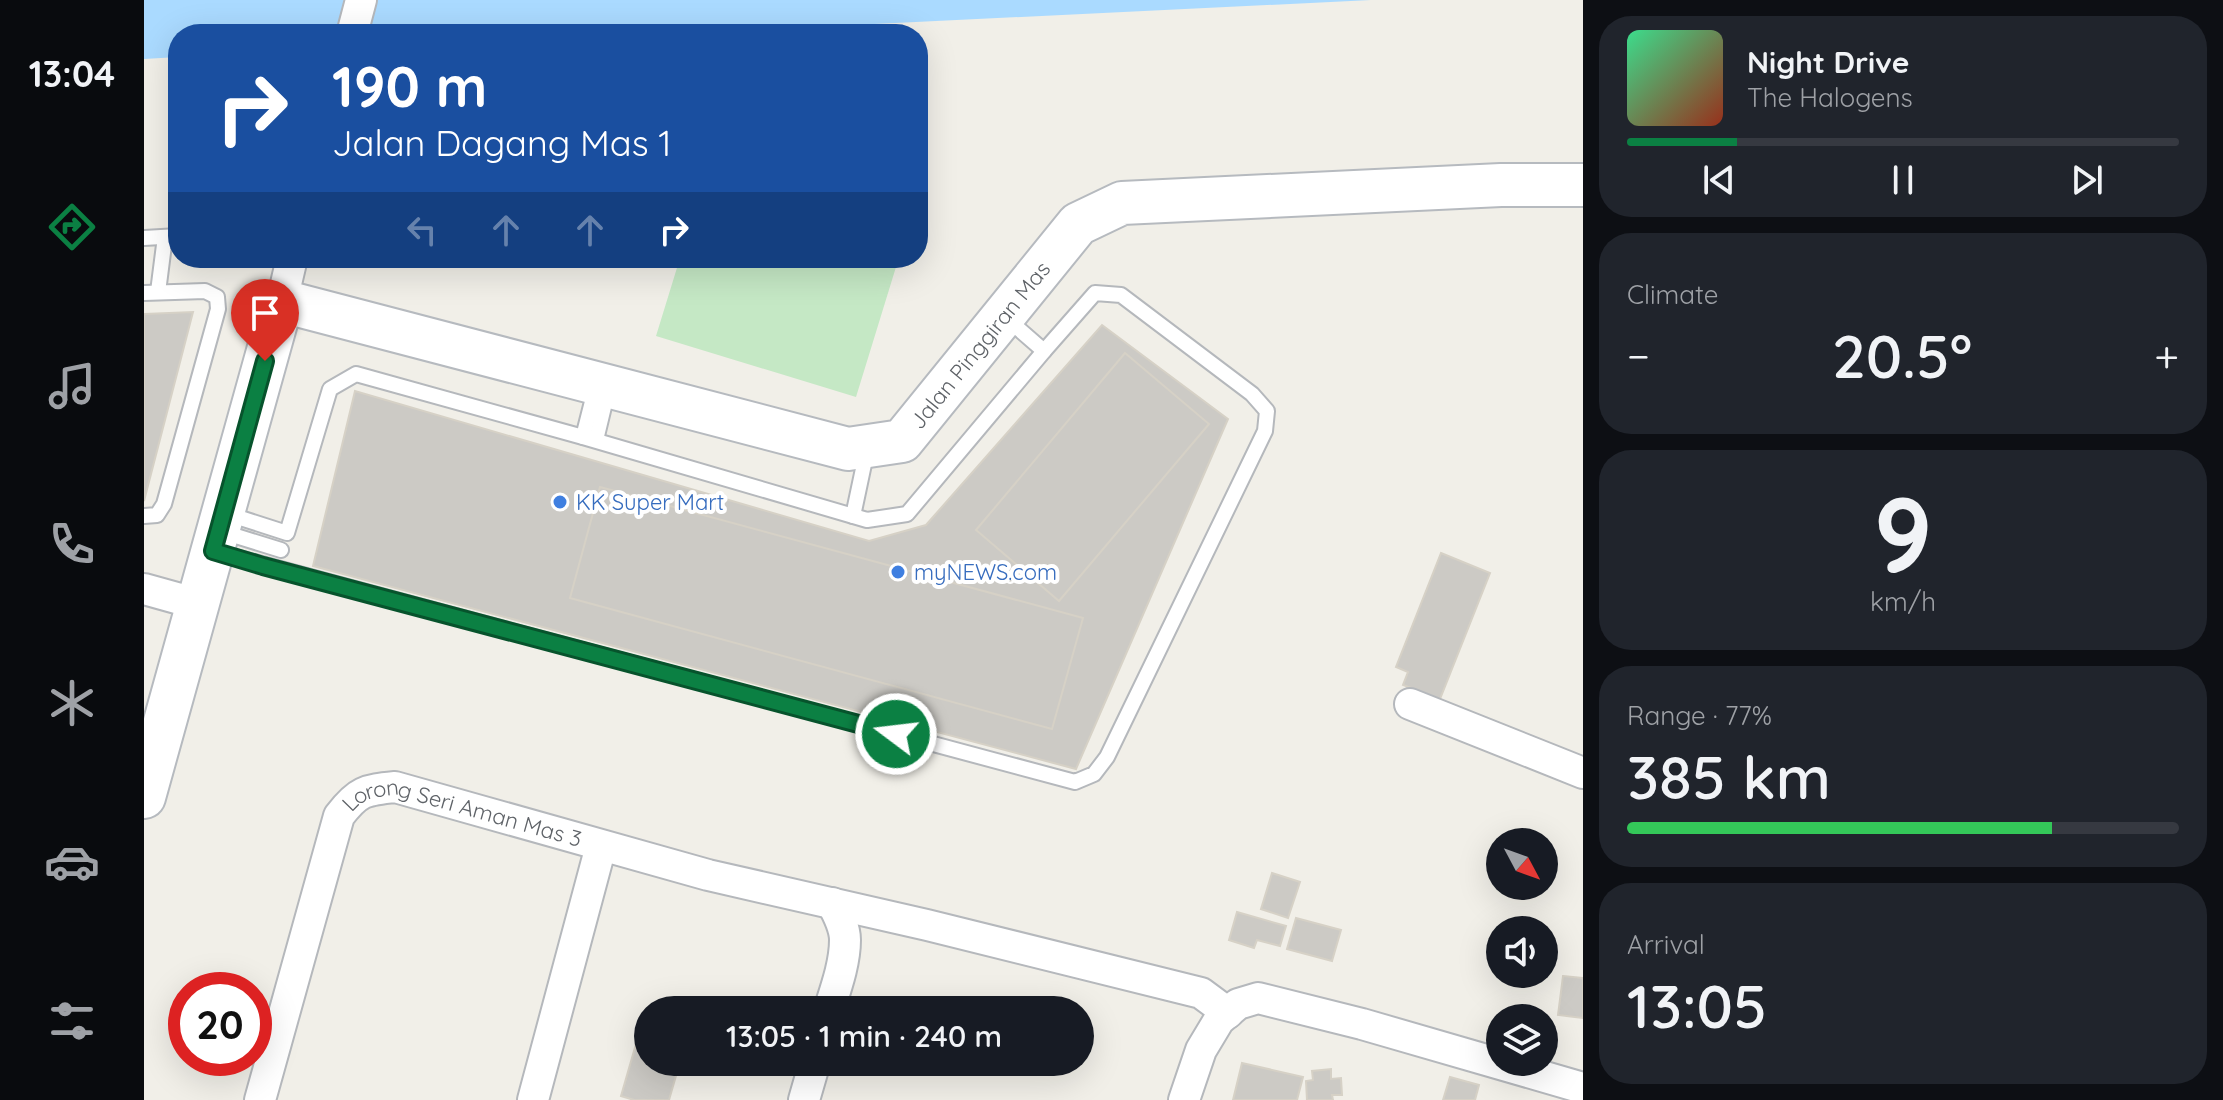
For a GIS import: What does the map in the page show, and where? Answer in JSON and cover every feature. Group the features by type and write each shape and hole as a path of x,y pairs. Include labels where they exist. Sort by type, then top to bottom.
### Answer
{"street":[{"path":"355,24 361,0"},
{"name":"Jalan Pinggiran Mas","path":"282,301 848,449 902,441 1078,224 1122,203 1501,185 1583,185"},
{"path":"144,797 290,268"},
{"path":"144,589 198,604"},
{"path":"1410,704 1583,773"},
{"name":"Lorong Seri Aman Mas 3","path":"260,1100 339,816 353,797 374,789 395,787 708,875 1201,993 1228,1013"},
{"path":"533,1100 601,846"},
{"path":"832,903 845,938 834,996"},
{"path":"1184,1100 1201,1050 1219,1020 1238,1004 1258,998 1362,1024 1583,1088"},
{"path":"804,1100 811,1076"}],"lane":[{"path":"144,238 168,236"},
{"path":"144,516 157,515 164,504 218,309 217,297 205,291 151,292 168,244"},
{"path":"1095,293 1121,295 1252,394 1267,411 1265,431 1107,757 1094,774 1075,782 269,567 218,531 287,533 330,389 356,374 590,438 867,520 907,514 1095,293"},
{"path":"1003,316 1044,351"},
{"path":"590,438 602,386"},
{"path":"853,516 867,446"},
{"path":"218,531 278,550 269,567"}],"green space":[{"path":"677,268 896,268 856,397 656,336"}],"water":[{"path":"144,0 1371,0 875,24 168,24 168,58 144,59"}],"building":[{"path":"193,312 144,501 144,314"},
{"path":"1102,325 1228,419 1076,769 313,566 355,391 869,541 926,525"},
{"path":"1125,353 1209,424 1059,601 976,530"},
{"path":"600,487 1083,618 1052,729 570,598"},
{"path":"1441,553 1490,573 1440,699 1403,685 1408,672 1396,667"},
{"path":"1272,873 1300,882 1288,918 1261,909"},
{"path":"1237,912 1286,926 1280,946 1257,940 1254,948 1229,940"},
{"path":"1296,918 1341,930 1332,961 1287,949"},
{"path":"1563,976 1583,978 1583,1018 1558,1015"},
{"path":"634,1051 634,1076 676,1076 669,1100 634,1100 621,1096"},
{"path":"1242,1063 1303,1077 1297,1100 1233,1100"},
{"path":"1331,1069 1331,1079 1341,1078 1342,1095 1332,1095 1333,1100 1307,1100 1306,1081 1313,1080 1312,1071"},
{"path":"1450,1077 1479,1085 1475,1100 1443,1100"}],"place":[{"name":"KK Super Mart","path":"560,502"},
{"name":"myNEWS.com","path":"898,572"}],"route":[{"path":"265,361 213,551 896,734"}]}
